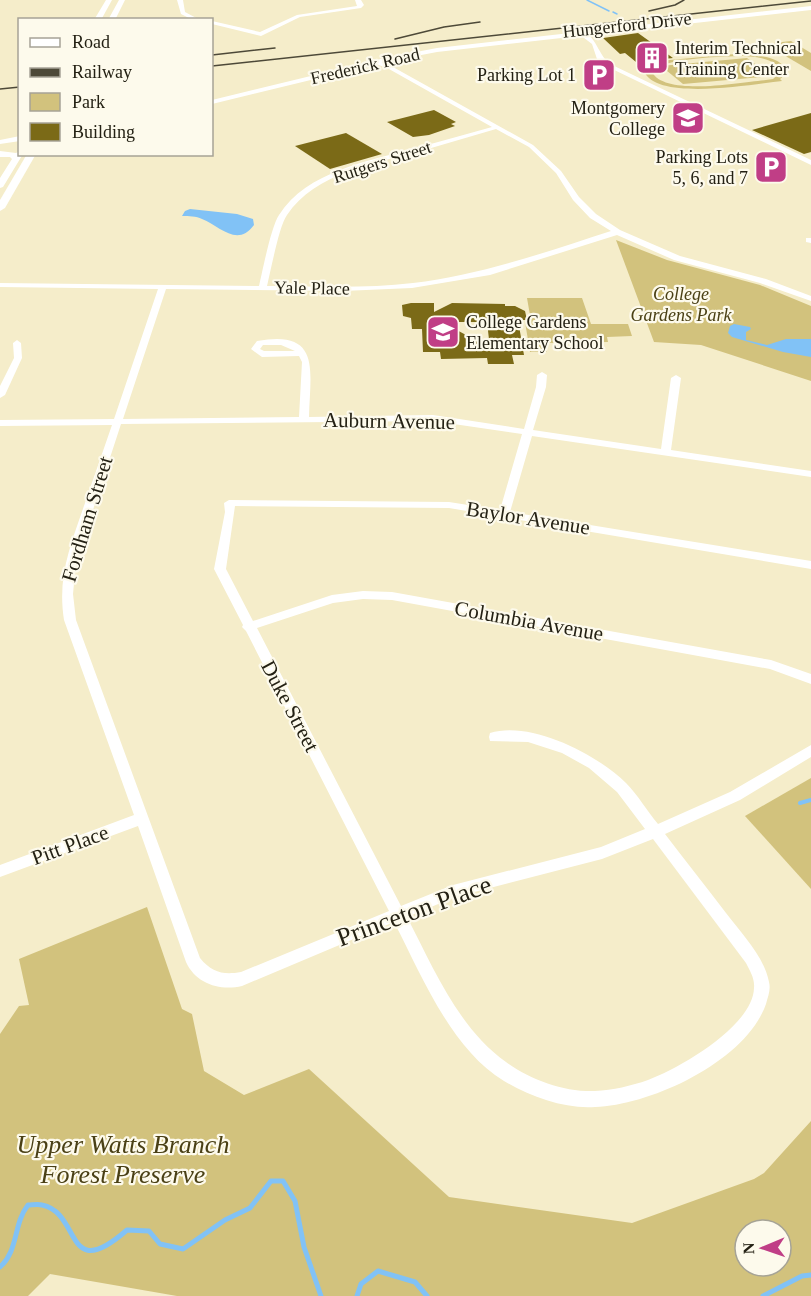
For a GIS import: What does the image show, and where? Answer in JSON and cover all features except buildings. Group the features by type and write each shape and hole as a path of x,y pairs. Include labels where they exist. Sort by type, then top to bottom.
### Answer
{"main road":[{"path":"98,18 109,0"},
{"path":"112,18 122,0"},
{"name":"Hungerford Drive","path":"517,38 811,6"},
{"name":"Frederick Road","path":"213,95 372,61 517,38"},
{"name":"Frederick Road","path":"213,102 372,61"},
{"path":"0,142 18,138"},
{"path":"0,152 18,147"},
{"path":"0,152 18,156 0,185"},
{"path":"0,208 31,156"}],"street":[{"path":"180,0 183,13 194,18"},
{"path":"213,23 261,34 299,16 359,7 361,5 358,0"},
{"path":"579,32 597,47 600,59 608,65 811,163"},
{"path":"372,61 376,66 434,97 451,102 498,127 545,157 559,172 576,198 593,216 617,232 677,258 763,281 811,299"},
{"name":"Rutgers Street","path":"262,288 281,217 303,193 313,186 354,167 498,127"},
{"name":"Yale Place","path":"0,285 378,289 452,281 515,266 617,232"},
{"name":"Fordham Street","path":"140,819 70,620 65,593 73,553 163,287"},
{"path":"0,395 18,358 17,343"},
{"path":"304,353 306,362 304,419"},
{"path":"504,513 541,387 542,375"},
{"path":"666,452 676,378"},
{"name":"Auburn Avenue","path":"0,423 434,418 811,474"},
{"name":"Duke Street","path":"242,504 229,503 230,512 220,569 436,988 466,1036 501,1070 564,1097 593,1100 630,1095 692,1068 727,1042 753,1017 762,991 759,972 751,958 657,831 622,788 581,756 528,737 495,737"},
{"name":"Baylor Avenue","path":"242,504 449,505 811,565"},
{"name":"Columbia Avenue","path":"248,627 332,599 363,595 392,597 771,666 811,679"},
{"name":"Princeton Place","path":"140,819 194,962 201,972 213,980 230,982 453,891 602,853 735,796 811,750"},
{"name":"Pitt Place","path":"0,871 140,819"}],"green space":[{"path":"791,41 811,53 811,71 765,44"},
{"path":"749,54 779,62 787,73 780,79 782,81 686,89 667,86 652,80 644,71 651,64 659,61","holes":["743,56 769,60 781,72 773,79 704,86 672,84 660,80 652,72 657,67 678,61"]},
{"path":"747,58 771,76 683,84 661,66"},
{"name":"College Gardens Park","path":"616,240 667,260 760,285 811,306 811,381 701,345 654,342"},
{"path":"527,298 582,298 591,324 628,324 632,336 607,337 608,342 546,343 547,352 530,352 525,322 531,321"},
{"path":"811,778 811,889 745,816"},
{"name":"Upper Watts Branch Forest Preserve","path":"147,907 182,1009 192,1014 204,1071 244,1095 309,1069 449,1197 632,1223 754,1179 764,1173 811,1121 811,1296 177,1296 50,1274 28,1296 0,1296 0,1034 19,1006 29,1005 19,959"}],"water":[{"path":"190,209 237,214 253,219 254,225 248,232 235,235 200,218 182,216"},
{"path":"734,324 750,327 751,329 746,332 746,340 767,345 786,339 811,339 811,357 783,352 732,337 728,333 730,326"}],"waterway":[{"path":"587,0 609,11"},
{"path":"613,12 617,14"},
{"path":"800,803 811,800"},
{"path":"0,1267 10,1253 20,1220 28,1205 42,1205 55,1211 83,1248 93,1250 107,1245 127,1230 149,1231 160,1244 183,1249 225,1220 250,1208 271,1181 283,1181 295,1201 304,1247 321,1296"},
{"path":"357,1296 361,1284 378,1271 415,1282 427,1296"},
{"path":"763,1296 802,1276 811,1275"}],"railway":[{"path":"649,11 675,5 684,0"},
{"path":"213,66 811,1"},
{"path":"395,39 444,27 480,22"},
{"path":"213,55 275,48"},
{"path":"0,89 18,87"}],"place":[{"name":"Interim Technical Training Center","path":"652,58"},
{"name":"Parking Lot 1","path":"599,75"},
{"name":"Montgomery College","path":"688,118"},
{"name":"Parking Lots 5, 6, and 7","path":"771,167"},
{"name":"College Gardens Elementary School","path":"443,332"}]}
